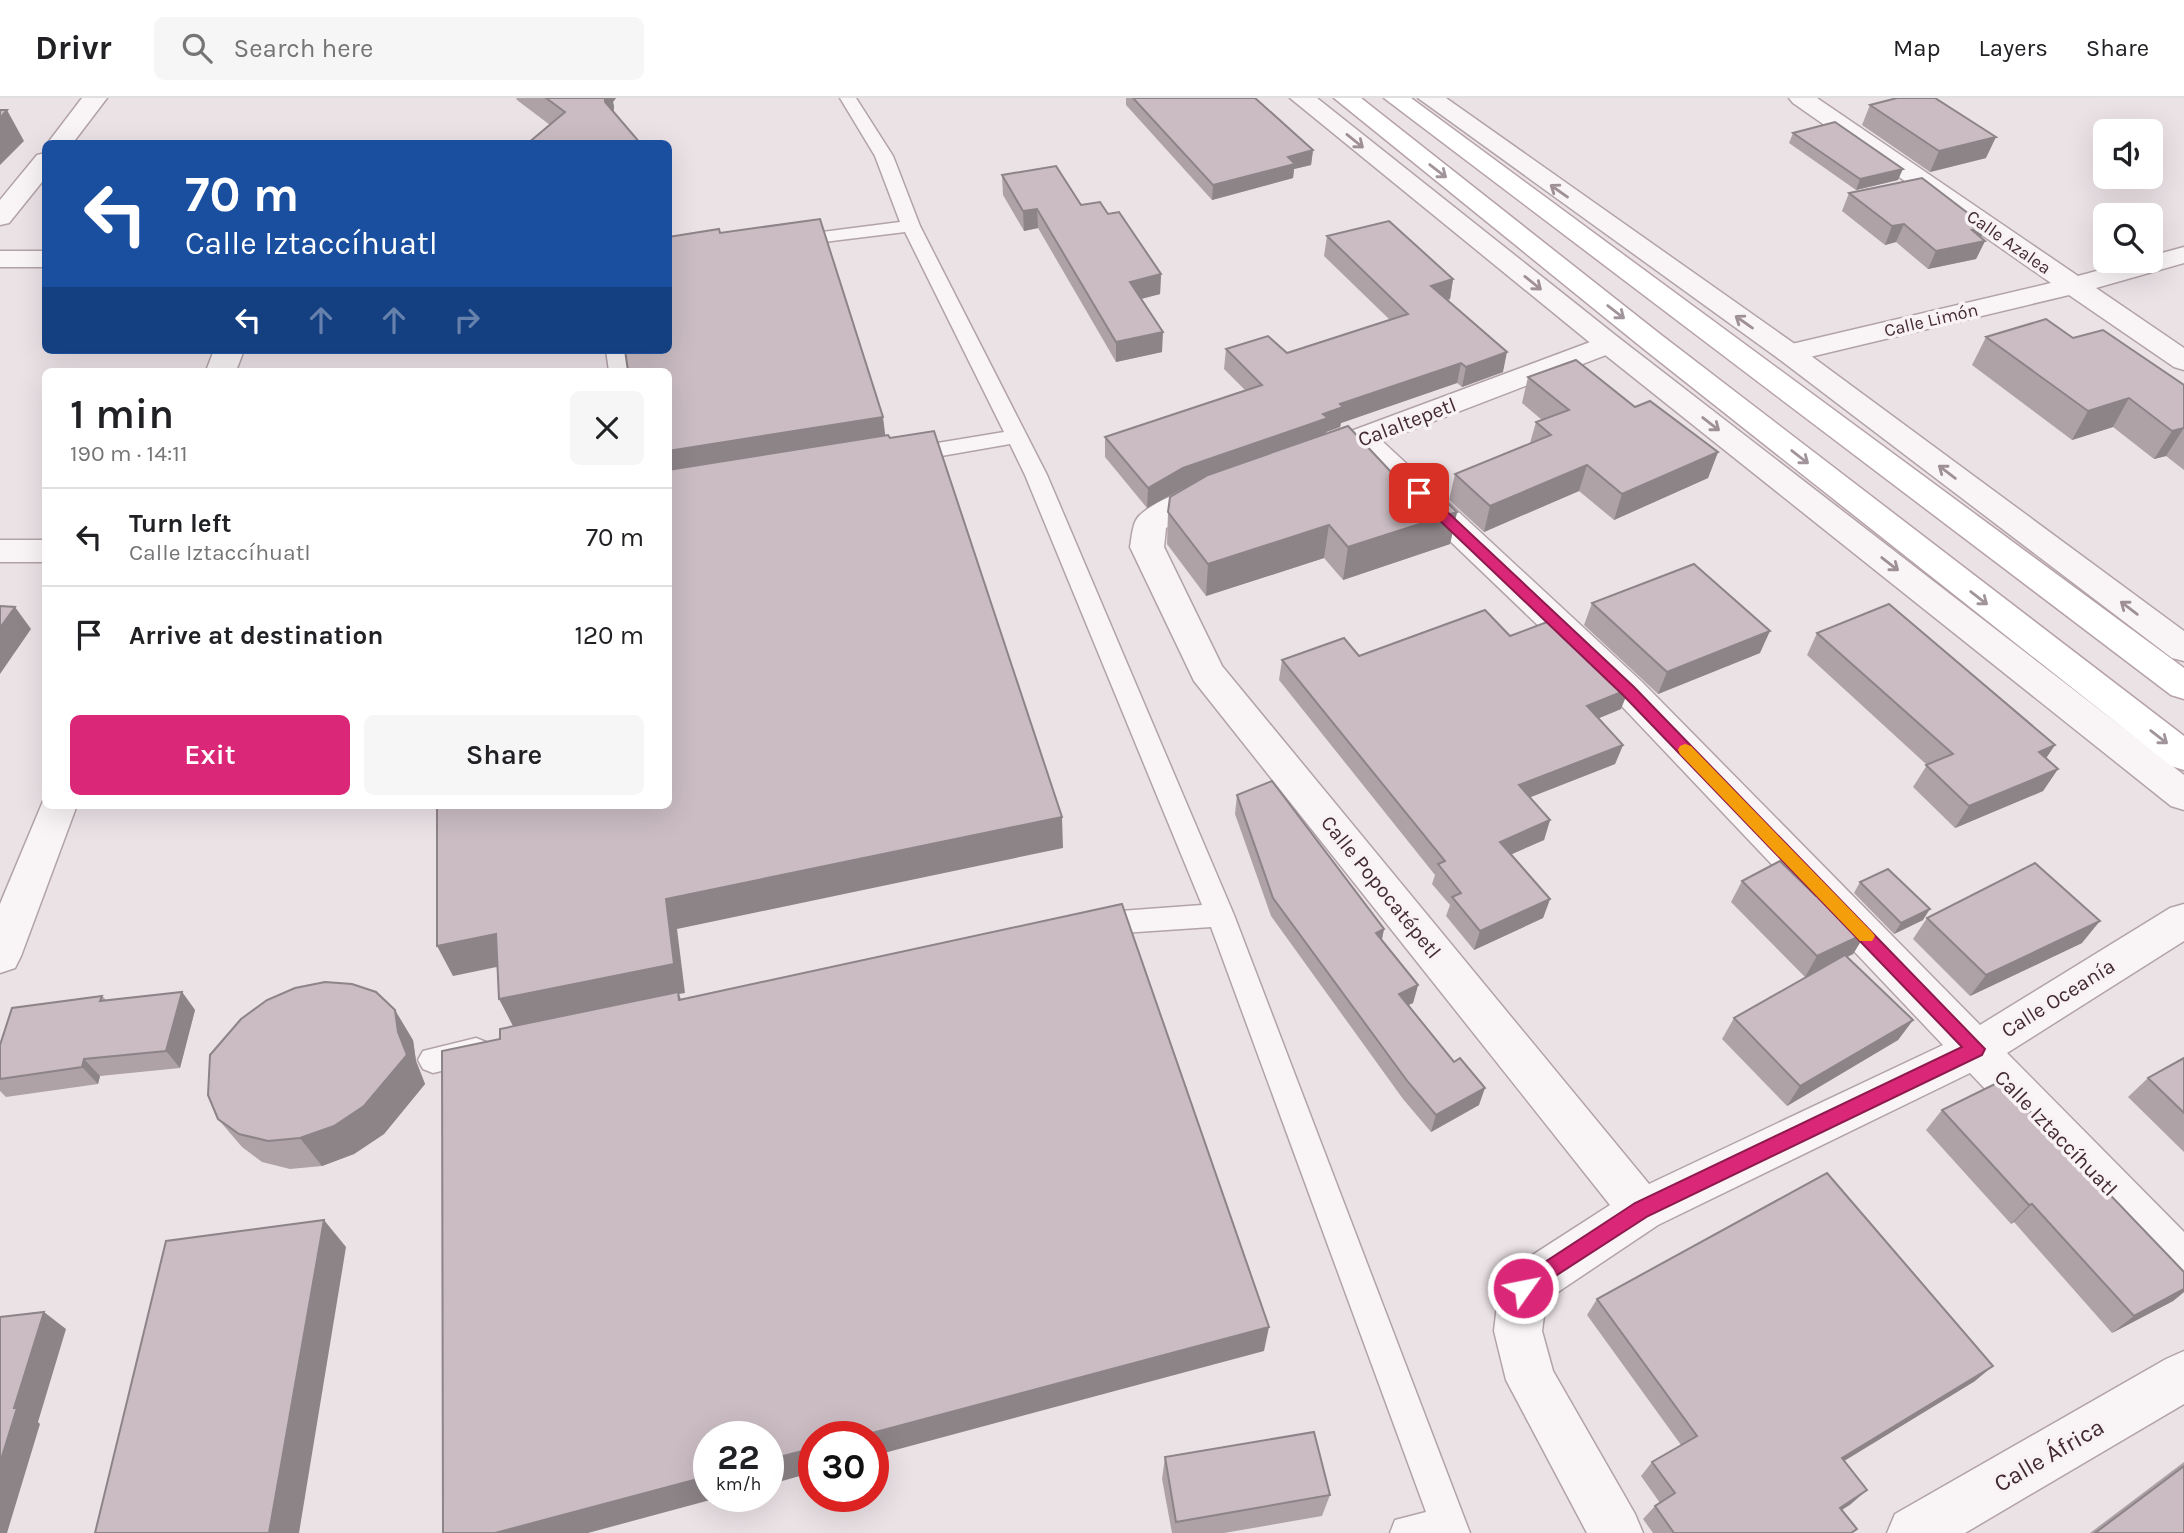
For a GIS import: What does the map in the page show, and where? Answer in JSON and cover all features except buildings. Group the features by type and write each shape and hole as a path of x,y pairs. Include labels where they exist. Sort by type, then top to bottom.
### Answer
{"main road":[{"path":"1346,98 2184,756"},
{"path":"1396,98 2184,686"}],"street":[{"path":"62,140 95,98"},
{"path":"1302,98 1609,344 2184,796"},
{"path":"1430,98 1789,354 2184,649"},
{"name":"Calle Azalea","path":"1801,98 2184,361"},
{"path":"0,217 42,165"},
{"name":"Calle Limón","path":"1789,354 2073,286 2184,255"},
{"path":"0,258 42,259"},
{"name":"Calaltepetl","path":"1284,467 1609,344"},
{"name":"Calle Iztaccíhuatl","path":"1362,439 1629,691 2184,1265"},
{"name":"Calle Popocatépetl","path":"1246,480 1194,498 1151,523 1147,547 1207,672 1642,1210"},
{"path":"0,551 42,551"},
{"path":"0,956 56,809"},
{"name":"Calle Oceanía","path":"1616,1533 1531,1380 1518,1331 1523,1288 1642,1210 1976,1049 2184,920"},
{"name":"Calle África","path":"1914,1533 2184,1376"}],"lane":[{"path":"848,98 884,156 911,226 1036,475 1220,915 1451,1529 1408,1533"},
{"path":"776,243 911,226"},
{"path":"882,459 1016,437"},
{"path":"1066,930 1106,921 1220,915"},
{"path":"433,1060 501,1046"}],"slow traffic":[{"path":"1685,750 1866,936"}],"route":[{"path":"1419,493 1629,691 1976,1049 1642,1210 1523,1288"}]}
